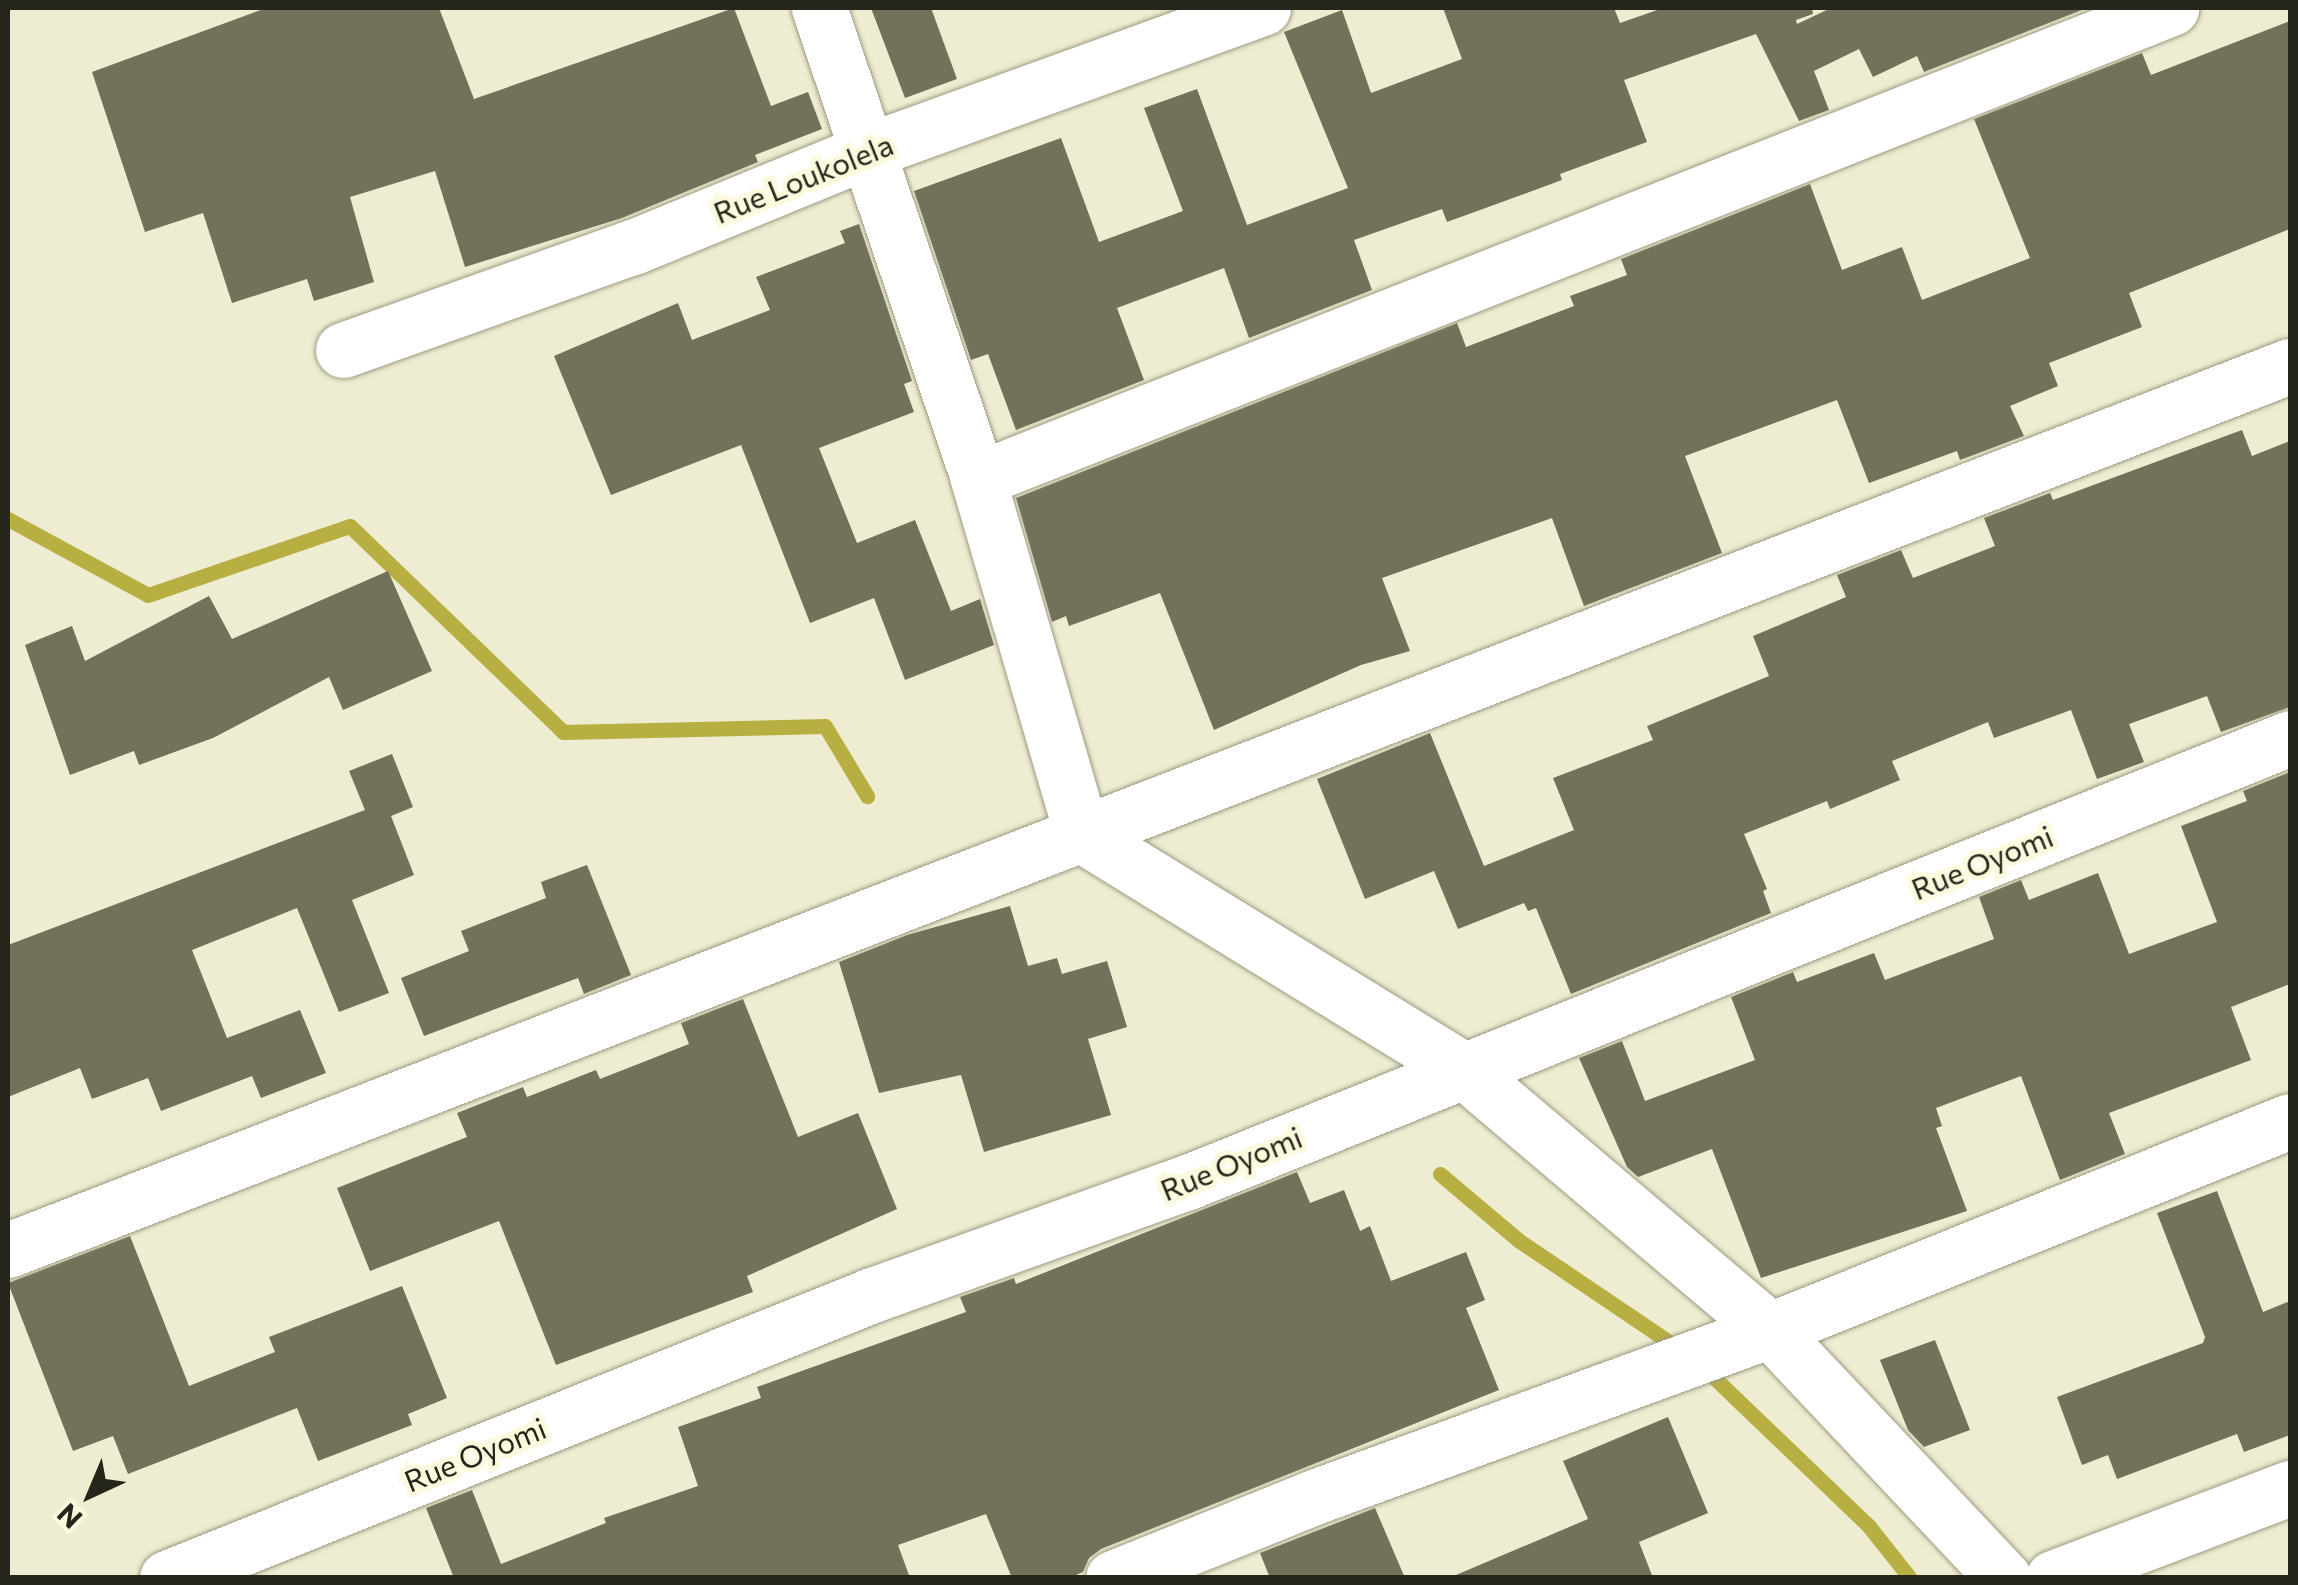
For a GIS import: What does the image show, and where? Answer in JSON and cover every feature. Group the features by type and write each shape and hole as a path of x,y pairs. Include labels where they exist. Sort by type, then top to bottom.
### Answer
{"street":[{"path":"819,8 978,479 1082,834 1462,1070 1770,1330 2004,1578"},
{"name":"Rue Loukolela","path":"344,350 634,247 870,150 1263,8"},
{"path":"978,479 2171,8"},
{"path":"8,1250 2290,366"},
{"name":"Rue Oyomi","path":"167,1578 872,1295 1188,1182 2290,738"},
{"path":"1113,1578 1314,1496 1770,1330 2290,1120"},
{"path":"2052,1578 2290,1488"}],"building":[{"path":"266,8 439,8 474,99 734,8 771,106 808,92 822,129 755,155 758,162 622,218 465,267 435,171 350,197 374,282 314,301 307,279 232,303 203,213 145,232 92,72"},
{"path":"871,8 931,8 957,79 905,98"},
{"path":"1443,8 1614,8 1620,23 1663,8 1812,8 1813,14 1796,20 1797,24 1831,8 2087,8 1924,72 1917,56 1873,77 1859,49 1814,71 1829,110 1799,121 1756,34 1624,80 1647,142 1560,174 1562,180 1447,222 1442,209 1354,240 1372,290 1249,338 1224,268 1117,308 1144,380 1016,430 988,354 971,360 914,191 1061,138 1099,242 1183,211 1144,108 1197,89 1247,225 1348,188 1284,32 1342,10 1371,93 1462,59"},
{"path":"2290,21 2290,229 2129,293 2142,327 2049,363 2058,386 2010,406 2024,436 1960,460 1957,451 1869,483 1837,400 1685,456 1722,553 1584,606 1552,518 1382,578 1410,651 1361,665 1214,730 1160,593 1069,626 1066,616 1052,622 1016,498 1457,323 1466,347 1574,306 1570,296 1627,275 1621,259 1810,184 1842,270 1902,247 1922,300 2030,258 1974,119 2142,53 2151,75"},
{"path":"859,224 912,381 904,384 914,412 819,448 857,543 915,520 951,611 980,599 994,645 905,680 874,598 810,623 741,445 611,495 554,356 678,303 692,340 770,310 756,277 845,243 840,231"},
{"path":"2242,430 2252,456 2290,441 2290,707 2221,732 2207,696 2129,724 2144,762 2097,779 2071,710 1994,738 1988,722 1892,761 1900,780 1830,809 1827,801 1744,834 1767,889 1763,891 1771,913 1571,994 1536,908 1528,911 1524,903 1458,929 1434,871 1365,899 1317,779 1430,733 1484,866 1574,830 1553,778 1653,740 1647,726 1769,676 1753,636 1846,597 1837,575 1901,550 1913,578 1995,546 1984,518 2050,493 2053,500"},
{"path":"388,571 432,671 343,710 329,677 213,738 139,765 134,751 70,775 25,645 72,626 85,661 209,596 232,639"},
{"path":"392,754 413,807 391,816 414,875 352,900 389,993 339,1012 297,908 192,950 227,1038 300,1010 326,1073 261,1098 252,1076 161,1111 148,1078 92,1099 80,1068 8,1097 8,945 365,810 349,771"},
{"path":"2290,772 2290,984 2231,1007 2251,1060 2109,1113 2125,1154 2060,1180 2021,1076 1936,1108 1942,1126 1936,1128 1967,1211 1761,1278 1712,1149 1638,1177 1627,1167 1579,1058 1622,1041 1645,1101 1755,1060 1731,997 1793,972 1797,982 1874,953 1885,980 1994,939 1979,897 2021,880 2029,900 2098,873 2129,954 2217,922 2181,826 2247,801 2243,791"},
{"path":"587,865 631,975 584,994 578,978 424,1036 401,978 469,951 461,931 546,898 541,882"},
{"path":"1010,906 1028,966 1057,958 1062,974 1107,961 1127,1027 1088,1039 1111,1115 984,1152 961,1075 879,1093 839,962 907,935"},
{"path":"743,999 798,1137 858,1113 897,1209 747,1276 753,1292 556,1365 499,1221 370,1271 337,1188 467,1137 457,1113 523,1087 527,1097 596,1070 600,1079 689,1044 681,1023"},
{"path":"1297,1172 1310,1203 1344,1190 1360,1231 1370,1226 1391,1281 1466,1252 1485,1300 1466,1308 1499,1390 1101,1549 1089,1558 1083,1572 1069,1578 1012,1578 986,1514 898,1545 910,1578 454,1578 426,1508 472,1490 501,1564 606,1523 604,1518 698,1486 678,1427 761,1398 757,1387 966,1312 960,1297 1014,1278 1016,1284"},
{"path":"2217,1191 2263,1312 2290,1301 2290,1435 2244,1452 2237,1434 2117,1479 2108,1455 2082,1465 2057,1397 2203,1343 2205,1337 2157,1213"},
{"path":"130,1236 189,1386 275,1352 269,1337 402,1286 447,1398 408,1414 412,1425 318,1461 297,1408 128,1474 113,1436 73,1451 8,1283"},
{"path":"1935,1340 1970,1430 1924,1447 1908,1430 1880,1360"},
{"path":"1668,1417 1708,1513 1639,1542 1653,1578 1449,1578 1588,1519 1563,1461"},
{"path":"1375,1508 1405,1578 1270,1578 1260,1553"}],"waterway":[{"path":"8,519 148,595 350,526 563,732 825,726 867,796"},
{"path":"1440,1174 1518,1240 1681,1350"},
{"path":"1703,1367 1868,1525 1910,1578"}]}
